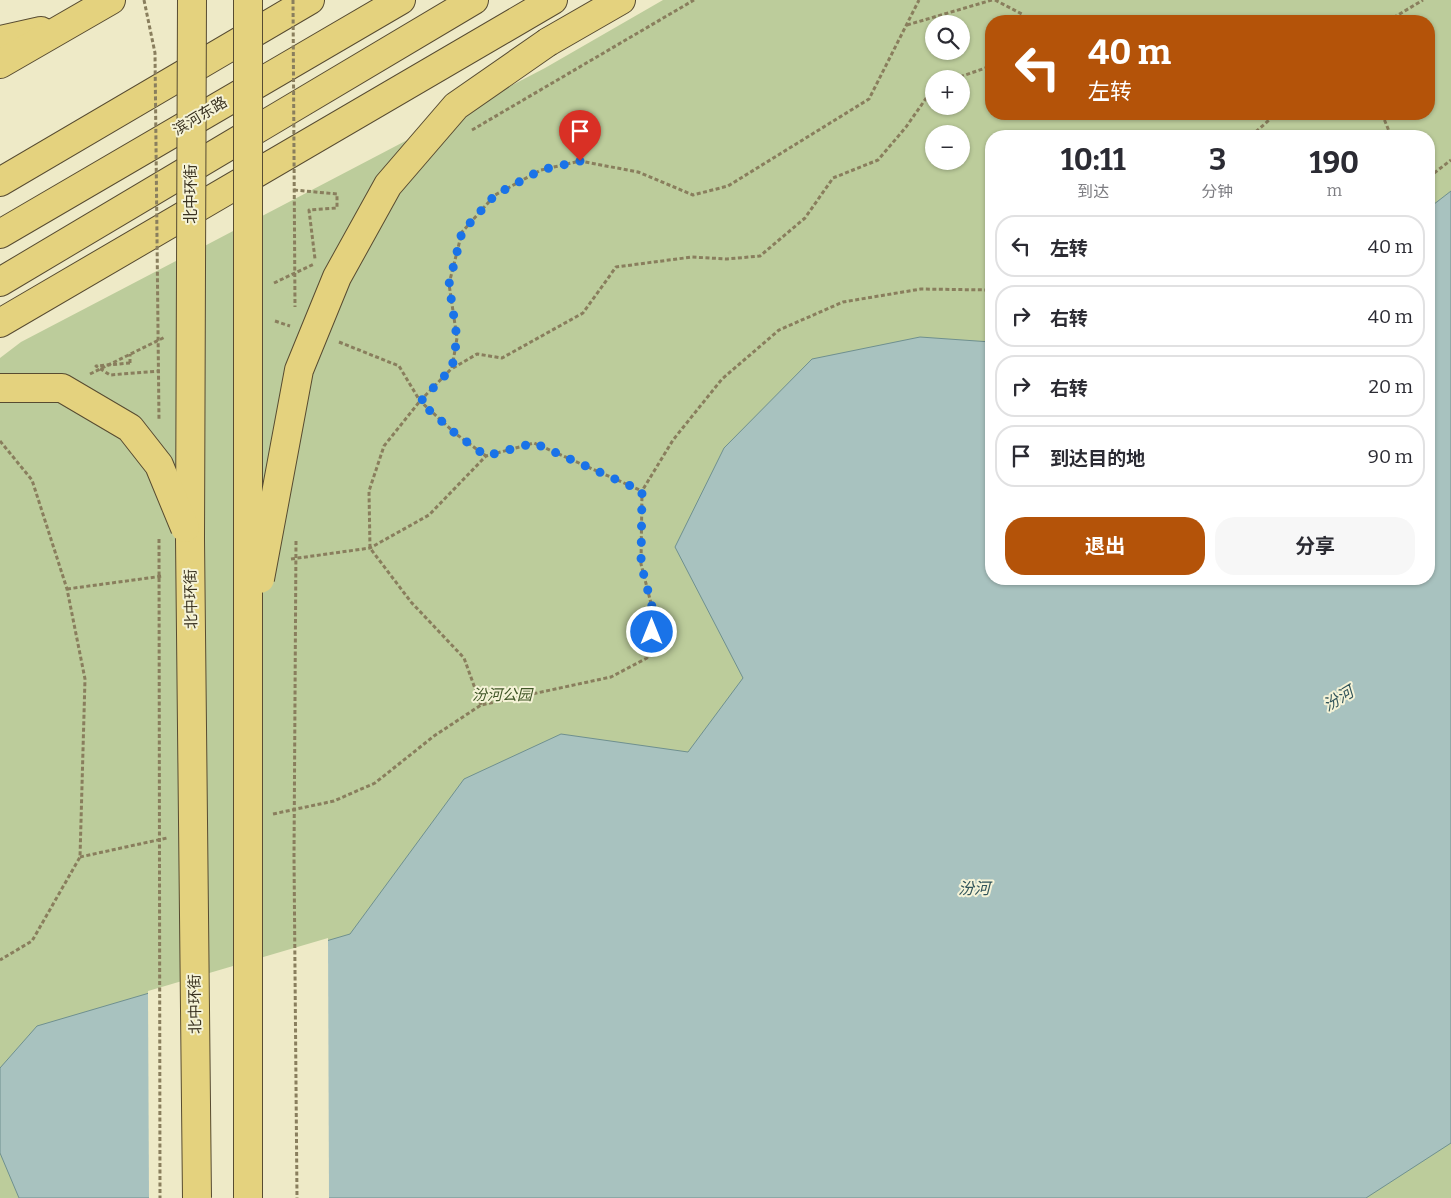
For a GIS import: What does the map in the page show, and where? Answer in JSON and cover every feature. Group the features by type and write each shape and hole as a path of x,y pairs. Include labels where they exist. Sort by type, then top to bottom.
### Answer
{"highway":[{"path":"0,64 110,0"},
{"path":"178,0 192,52"},
{"name":"北中环街","path":"192,0 190,539 197,1198"},
{"path":"248,0 248,1198"},
{"path":"0,182 310,0"},
{"name":"滨河东路","path":"0,234 401,0"},
{"path":"0,282 474,0"},
{"path":"0,323 553,0"},
{"path":"248,636 279,485 299,370 337,276 388,185 456,106 548,42 621,0"},
{"path":"0,40 67,26"},
{"path":"0,388 62,388 130,428 159,465 190,539"}],"path":[{"path":"144,0 156,53 159,465"},
{"path":"293,0 295,314"},
{"path":"452,368 457,338 449,284 462,232 495,195 541,170 580,161 638,172 693,195 728,186 870,99 919,0"},
{"path":"907,25 994,0 1022,15"},
{"path":"1398,15 1424,0"},
{"path":"970,73 985,68"},
{"path":"481,705 464,658 411,602 370,548 369,491 384,446 420,402 452,368 477,354 502,358 583,312 616,267 692,257 727,259 760,256 805,218 833,178 878,160 906,127 925,100"},
{"path":"1258,130 1269,120"},
{"path":"1435,172 1451,160"},
{"path":"294,190 337,194 337,208 310,210 316,263"},
{"path":"268,816 334,801 375,783 434,736 481,705 611,677 646,658 655,618 641,564 642,491 673,440 722,379 779,330 843,302 921,289 985,290"},
{"path":"266,318 294,326 295,333"},
{"path":"332,339 399,366 420,402 456,434 486,456"},
{"path":"130,354 130,363 96,366 110,375 159,371"},
{"path":"0,441 32,480 67,588 85,679 80,857 32,941 0,960"},
{"path":"282,560 370,548 429,515 486,456 534,443 642,491"},
{"path":"159,535 160,1198"},
{"path":"296,540 294,856 297,1198"},
{"path":"67,588 165,576"},
{"path":"80,857 174,836"}],"green space":[{"name":"汾河公园","path":"663,0 1451,0 1451,1198 0,1198 0,358 21,342 545,68"}],"water":[{"name":"汾河","path":"1451,191 1451,1143 1366,1198 19,1198 0,1153 0,1068 37,1026 350,934 464,779 561,734 688,752 743,678 675,547 724,448 812,359 920,337 985,342 985,585 1435,585 1435,203"}],"pier":[{"path":"328,938 329,1198 149,1198 148,991"}],"route":[{"path":"580,161 541,170 495,195 462,232 449,284 457,338 452,368 420,402 456,434 486,456 534,443 642,491 641,564 655,618 652,632"}]}
